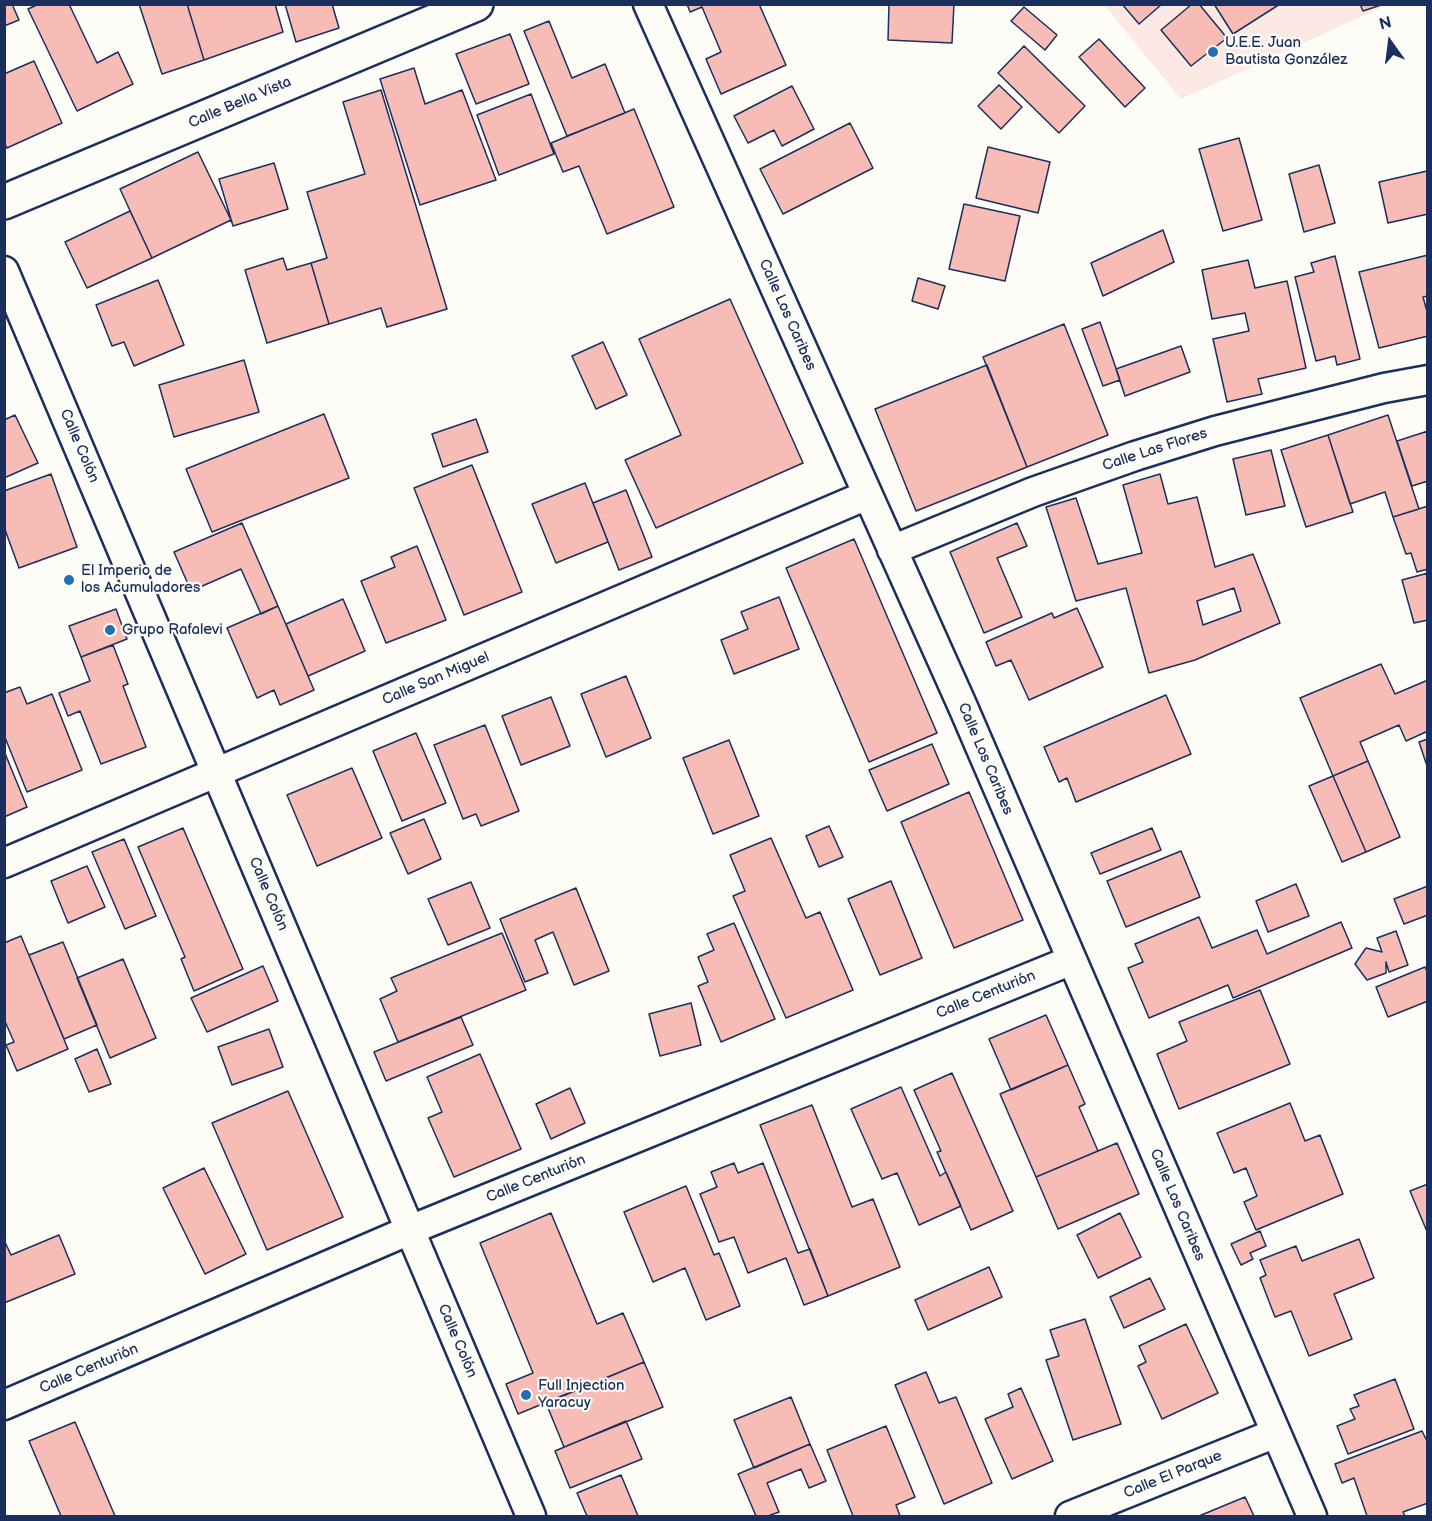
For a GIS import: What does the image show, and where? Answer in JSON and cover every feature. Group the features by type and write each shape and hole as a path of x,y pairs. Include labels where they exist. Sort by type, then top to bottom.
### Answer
{"street":[{"name":"Calle Bella Vista","path":"4,202 476,4"},
{"name":"Calle Los Caribes","path":"648,4 963,707 1312,1516"},
{"name":"Calle Colón","path":"4,271 531,1516"},
{"name":"Calle Las Flores","path":"892,550 1033,492 1135,456 1215,431 1384,388 1428,380"},
{"name":"Calle San Miguel","path":"4,863 867,495"},
{"name":"Calle Centurión","path":"4,1405 410,1230 1072,960"},
{"name":"Calle El Parque","path":"1070,1516 1276,1433"}],"shaded area":[{"name":"U.E.E. Juan Bautista González","path":"1104,5 1387,5 1181,99"}],"building":[{"path":"4,4 12,4 19,20 4,26"},
{"path":"39,4 69,4 97,63 118,52 133,84 77,111 28,9"},
{"path":"139,4 187,4 204,60 162,74"},
{"path":"187,4 275,4 283,32 204,60"},
{"path":"285,4 332,4 339,28 296,42"},
{"path":"687,4 759,4 786,65 721,94 706,59 721,52 702,7 690,12"},
{"path":"889,4 954,4 952,43 888,40"},
{"path":"1122,4 1162,4 1139,24"},
{"path":"1192,4 1199,4 1227,38 1191,66 1161,30"},
{"path":"1214,4 1280,4 1233,34"},
{"path":"1360,4 1384,4 1363,11"},
{"path":"1024,7 1057,35 1045,50 1011,21"},
{"path":"549,21 572,78 605,64 625,113 567,136 524,31"},
{"path":"510,34 529,84 476,104 456,54"},
{"path":"1099,39 1145,88 1125,107 1079,57"},
{"path":"1024,46 1085,106 1059,133 998,73"},
{"path":"34,61 62,123 7,148 4,143 4,74"},
{"path":"414,68 425,104 462,90 496,180 420,205 380,79"},
{"path":"999,85 1022,107 1001,129 978,106"},
{"path":"792,86 814,129 782,146 774,130 748,143 734,116"},
{"path":"381,90 447,309 387,327 381,308 329,324 311,263 327,258 307,192 365,174 343,102"},
{"path":"531,94 554,154 499,175 477,115"},
{"path":"634,109 674,207 607,234 579,166 563,172 551,143"},
{"path":"850,123 873,168 783,214 760,169"},
{"path":"1239,138 1262,220 1223,231 1199,149"},
{"path":"988,147 1050,162 1038,213 976,198"},
{"path":"198,152 231,220 152,258 120,189"},
{"path":"274,163 288,209 233,226 219,179"},
{"path":"1319,165 1335,223 1304,232 1289,174"},
{"path":"1427,171 1428,214 1388,223 1379,182"},
{"path":"964,204 1020,216 1005,281 949,269"},
{"path":"130,211 152,258 87,288 65,242"},
{"path":"1163,230 1174,262 1103,296 1091,263"},
{"path":"1428,255 1428,296 1423,297 1428,315 1428,336 1379,348 1359,272"},
{"path":"1335,256 1360,359 1337,365 1335,356 1316,361 1295,277 1314,272 1311,263"},
{"path":"283,258 287,270 311,263 329,324 267,343 245,270"},
{"path":"1248,260 1255,288 1287,281 1306,368 1258,379 1262,394 1227,402 1213,339 1249,331 1245,313 1212,319 1202,270"},
{"path":"918,278 945,286 938,309 912,301"},
{"path":"158,280 184,345 134,366 124,342 112,346 96,305"},
{"path":"730,299 803,463 656,528 625,460 681,435 639,339"},
{"path":"1100,322 1120,380 1103,386 1082,329"},
{"path":"1064,324 1108,435 1027,467 983,357"},
{"path":"603,342 627,395 596,409 572,356"},
{"path":"1181,346 1190,372 1125,396 1116,369"},
{"path":"244,360 259,412 174,437 159,385"},
{"path":"987,365 1027,467 916,511 875,409"},
{"path":"324,414 349,478 212,532 186,469"},
{"path":"15,415 38,463 4,478 4,420"},
{"path":"1388,415 1419,509 1393,517 1385,492 1350,504 1328,435"},
{"path":"476,419 488,452 443,467 432,434"},
{"path":"1428,431 1428,481 1412,486 1397,441"},
{"path":"1328,435 1353,512 1306,527 1281,450"},
{"path":"1271,450 1285,506 1246,515 1233,459"},
{"path":"472,465 522,592 464,615 414,488"},
{"path":"51,474 77,547 19,568 4,527 4,491"},
{"path":"1160,474 1168,504 1197,497 1215,567 1253,554 1280,623 1195,660 1149,673 1126,588 1076,601 1046,507 1076,498 1098,564 1142,553 1123,485","holes":["1234,588 1241,611 1203,625 1197,601"]},
{"path":"585,483 608,542 556,563 532,504"},
{"path":"626,490 652,557 619,570 593,503"},
{"path":"1428,506 1428,569 1417,572 1411,553 1406,554 1393,517"},
{"path":"242,523 278,606 261,614 241,569 191,591 174,552"},
{"path":"1017,523 1027,546 997,558 1022,617 984,633 950,552"},
{"path":"854,539 937,733 869,762 786,568"},
{"path":"417,546 446,620 386,643 361,581 395,567 391,557"},
{"path":"1428,573 1428,620 1414,623 1402,580"},
{"path":"779,597 799,649 734,674 721,640 748,629 741,612"},
{"path":"343,599 365,651 308,676 286,624"},
{"path":"278,606 314,690 280,705 274,690 257,698 227,628"},
{"path":"1077,608 1103,667 1029,700 1011,660 996,666 986,642 1052,613 1054,618"},
{"path":"116,609 127,639 81,657 69,626"},
{"path":"113,645 128,684 123,686 146,747 101,764 80,711 68,716 59,693 90,681 81,657"},
{"path":"1381,664 1395,694 1428,680 1428,731 1406,741 1399,725 1360,742 1368,761 1333,776 1300,698"},
{"path":"626,676 651,738 606,757 581,694"},
{"path":"20,687 27,704 52,694 82,770 27,792 4,735 4,693"},
{"path":"1166,695 1191,754 1076,802 1067,778 1059,782 1044,747"},
{"path":"551,697 570,746 521,765 502,716"},
{"path":"485,725 519,811 481,826 476,814 463,819 434,745"},
{"path":"416,733 446,803 402,821 373,751"},
{"path":"1428,739 1428,769 1419,742"},
{"path":"729,740 759,816 713,834 683,758"},
{"path":"932,744 949,784 887,811 869,770"},
{"path":"4,751 27,807 4,817"},
{"path":"1368,761 1400,837 1366,852 1333,776"},
{"path":"352,768 382,838 317,866 287,795"},
{"path":"1333,776 1366,852 1342,862 1309,786"},
{"path":"969,792 1023,920 954,948 901,822"},
{"path":"424,819 441,859 408,874 390,833"},
{"path":"829,826 843,857 819,867 806,836"},
{"path":"183,828 243,969 194,991 181,959 185,957 138,847"},
{"path":"1152,828 1161,850 1100,874 1091,853"},
{"path":"771,838 806,918 820,912 853,990 786,1018 733,896 745,891 730,855"},
{"path":"124,839 156,916 125,929 92,852"},
{"path":"1181,851 1200,897 1126,927 1107,881"},
{"path":"87,866 105,907 68,923 51,881"},
{"path":"891,881 922,958 880,975 848,899"},
{"path":"471,882 490,928 448,945 428,899"},
{"path":"1296,884 1309,916 1268,932 1256,901"},
{"path":"1428,886 1428,915 1404,924 1394,899"},
{"path":"576,888 609,971 574,985 553,932 535,940 548,973 525,982 500,919"},
{"path":"1199,917 1212,948 1257,930 1267,954 1341,922 1352,948 1233,998 1228,985 1149,1018 1128,968 1143,962 1135,944"},
{"path":"734,923 775,1019 721,1042 698,986 708,982 698,957 714,950 707,934"},
{"path":"1396,931 1408,965 1389,972 1386,962 1386,973 1367,980 1355,964 1366,948 1382,952 1377,938"},
{"path":"502,933 526,990 398,1042 380,999 397,991 391,978"},
{"path":"21,936 68,1049 17,1071 6,1045 14,1042 4,1019 4,943"},
{"path":"63,942 97,1025 64,1039 29,955"},
{"path":"123,959 156,1038 110,1058 77,978"},
{"path":"263,966 278,1001 207,1032 191,998"},
{"path":"1425,967 1428,973 1428,1001 1388,1017 1376,987"},
{"path":"1260,990 1290,1064 1179,1109 1157,1054 1187,1041 1179,1022"},
{"path":"691,1003 701,1045 660,1056 649,1014"},
{"path":"1046,1015 1068,1065 1011,1090 989,1039"},
{"path":"461,1017 473,1045 386,1081 374,1052"},
{"path":"269,1029 283,1067 232,1085 218,1047"},
{"path":"97,1049 111,1084 89,1092 75,1059"},
{"path":"480,1054 521,1149 454,1177 428,1118 442,1112 427,1077"},
{"path":"1068,1065 1085,1104 1079,1107 1098,1151 1036,1177 1000,1094"},
{"path":"952,1073 1013,1211 971,1230 937,1152 941,1151 914,1090"},
{"path":"901,1087 940,1176 946,1172 961,1206 919,1225 897,1173 882,1179 851,1109"},
{"path":"570,1088 585,1123 551,1139 536,1104"},
{"path":"288,1091 343,1217 267,1250 212,1123"},
{"path":"1290,1103 1305,1141 1320,1135 1343,1194 1256,1230 1244,1202 1257,1196 1246,1168 1234,1173 1217,1133"},
{"path":"812,1105 852,1207 873,1199 900,1267 828,1296 760,1125"},
{"path":"1117,1143 1139,1194 1058,1229 1036,1177"},
{"path":"734,1163 738,1173 763,1163 798,1253 810,1249 828,1296 804,1305 786,1258 748,1273 734,1237 719,1242 700,1194 717,1187 711,1172"},
{"path":"204,1168 246,1254 205,1274 163,1188"},
{"path":"1428,1184 1428,1234 1410,1191"},
{"path":"686,1186 714,1255 719,1253 740,1306 706,1320 685,1268 653,1282 624,1212"},
{"path":"551,1213 597,1324 623,1313 644,1362 518,1414 506,1384 533,1373 480,1243"},
{"path":"1120,1213 1141,1257 1098,1278 1077,1235"},
{"path":"1260,1231 1266,1246 1250,1253 1253,1259 1241,1265 1231,1244"},
{"path":"59,1235 75,1274 4,1303 4,1240 11,1255"},
{"path":"1359,1239 1374,1278 1334,1294 1352,1339 1309,1356 1291,1311 1275,1317 1260,1278 1266,1275 1260,1260 1296,1246 1302,1261"},
{"path":"989,1267 1002,1297 928,1330 915,1300"},
{"path":"1150,1278 1165,1309 1124,1328 1110,1297"},
{"path":"1085,1319 1121,1424 1073,1440 1046,1360 1059,1356 1050,1330"},
{"path":"1186,1324 1218,1393 1162,1419 1138,1366 1146,1362 1139,1346"},
{"path":"644,1362 663,1407 564,1447 546,1403"},
{"path":"926,1372 939,1403 956,1397 992,1483 944,1504 895,1385"},
{"path":"1395,1379 1414,1429 1348,1454 1337,1426 1355,1419 1350,1409 1359,1406 1354,1395"},
{"path":"1021,1388 1053,1461 1012,1479 985,1419 1013,1407 1008,1394"},
{"path":"791,1397 810,1444 754,1468 734,1420"},
{"path":"626,1421 642,1459 570,1488 555,1451"},
{"path":"75,1422 115,1516 61,1516 29,1441"},
{"path":"886,1426 915,1497 896,1505 900,1516 853,1516 827,1450"},
{"path":"1422,1431 1428,1443 1428,1503 1403,1512 1405,1516 1367,1516 1354,1478 1342,1483 1335,1464"},
{"path":"810,1444 826,1481 809,1488 801,1469 767,1483 779,1512 768,1516 756,1516 738,1474"},
{"path":"621,1475 638,1516 587,1516 577,1493"},
{"path":"1245,1497 1254,1516 1199,1516"}],"place":[{"name":"U.E.E. Juan Bautista González","path":"1213,52"},
{"name":"El Imperio de los Acumuladores","path":"69,580"},
{"name":"Grupo Rafalevi","path":"110,630"},
{"name":"Full Injection Yaracuy","path":"526,1395"}]}
